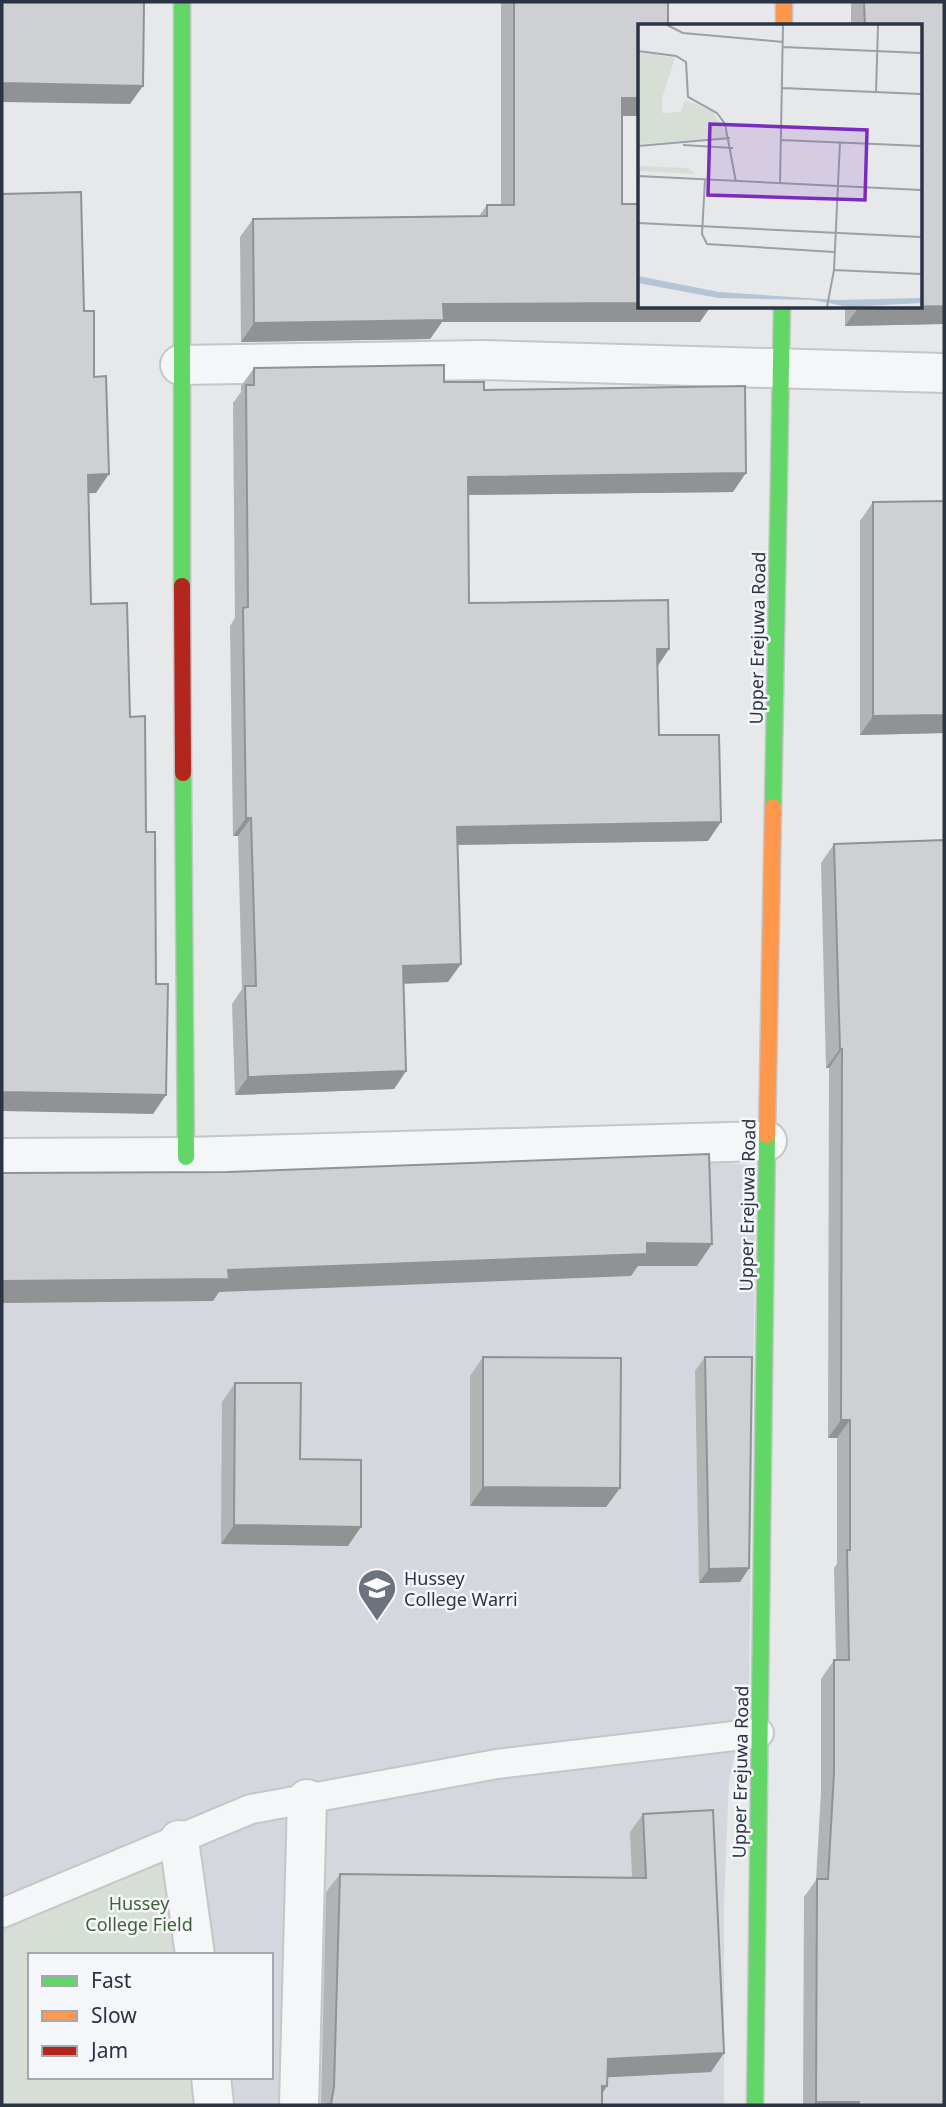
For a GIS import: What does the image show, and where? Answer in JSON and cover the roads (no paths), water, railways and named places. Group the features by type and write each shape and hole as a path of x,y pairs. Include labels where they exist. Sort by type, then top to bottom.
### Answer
{"street":[{"path":"181,2 180,365 186,1157"},
{"path":"784,2 784,24"},
{"name":"Upper Erejuwa Road","path":"755,2105 766,1141 782,308"},
{"path":"180,365 484,360 781,371 944,373"},
{"path":"2,1157 186,1157 766,1141"},
{"path":"299,2105 307,1799"},
{"path":"178,1840 195,1953"},
{"path":"211,2079 214,2105"}],"lane":[{"path":"2,1913 251,1809 497,1764 760,1733"}],"place":[{"name":"Hussey College Warri","path":"377,1622"}],"park label":[{"name":"Hussey College Field","path":"139,1913"}]}
